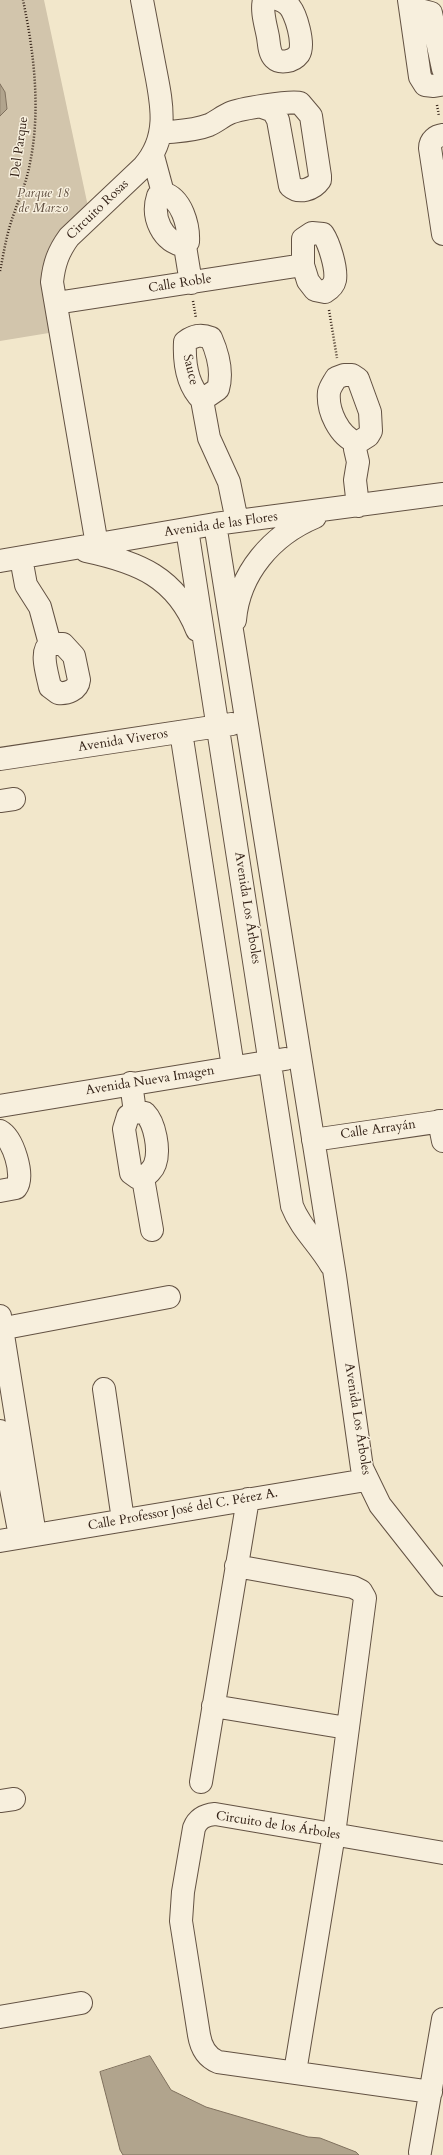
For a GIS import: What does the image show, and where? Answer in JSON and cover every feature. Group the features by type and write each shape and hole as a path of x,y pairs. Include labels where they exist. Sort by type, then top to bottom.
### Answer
{"street":[{"name":"Circuito Rosas","path":"87,547 56,303 52,282 54,263 60,250 80,225 153,156 160,133 163,106 142,0"},
{"path":"264,0 266,28 271,52 274,58 283,62 294,59 299,54 301,47 296,17 288,4 280,0"},
{"path":"409,0 420,77 425,85 440,79"},
{"path":"160,133 209,125 230,113 262,106"},
{"path":"443,135 436,136 432,141 430,148 443,234"},
{"path":"153,156 163,193 172,198 184,216 188,232 188,242 185,246 191,283"},
{"path":"312,233 323,234 329,243 335,280 331,288 325,292 315,290 308,281 303,265 303,239 312,233"},
{"name":"Calle Roble","path":"56,303 303,265"},
{"name":"Sauce","path":"202,400 218,389 220,368 211,338 198,335 185,342 185,356 191,385 202,400 209,438 229,482 237,521"},
{"path":"234,639 236,614 241,592 252,571 266,550 282,535 301,523 322,514 355,507 355,480 358,462 355,449 357,443 368,436 371,431 370,412 358,379 352,375 340,376 336,378 329,390 330,405 342,433 349,440 357,443"},
{"name":"Avenida de las Flores","path":"0,561 215,524 355,507 443,494"},
{"name":"Avenida Los Árboles","path":"215,524 335,1276 362,1468 366,1480 389,1518 443,1585"},
{"name":"Avenida Los Árboles","path":"187,529 271,1061 292,1206 297,1219 324,1253 335,1276"},
{"path":"87,547 133,563 165,582 181,600 194,622 210,676"},
{"path":"21,558 26,585 40,607 50,644"},
{"name":"Avenida Viveros","path":"0,760 247,722"},
{"path":"181,732 233,1067"},
{"path":"232,816 261,811"},
{"name":"Avenida Nueva Imagen","path":"0,1106 300,1056"},
{"path":"131,1083 135,1112"},
{"path":"135,1112 145,1113 151,1121 157,1152 154,1167 143,1178 138,1178 130,1173 124,1129 128,1116 135,1112"},
{"name":"Calle Arrayán","path":"313,1140 442,1128"},
{"path":"0,1131 6,1135 12,1143 19,1176 18,1185 16,1188 0,1191"},
{"path":"143,1178 152,1230"},
{"path":"18,1538 0,1325 169,1297"},
{"path":"104,1389 123,1520"},
{"path":"0,1431 18,1538"},
{"name":"Calle Professor José del C. Pérez A.","path":"18,1538 366,1480"},
{"path":"201,1782 248,1499"},
{"path":"236,1566 353,1587 362,1593 365,1602 334,1834 295,2072"},
{"path":"213,1706 347,1728"},
{"name":"Circuito de los Árboles","path":"431,2092 218,2062 210,2058 205,2052 199,2034 182,1935 181,1906 185,1875 195,1825 200,1819 208,1815 219,1815 443,1853"},
{"path":"0,2017 81,2003"},
{"path":"420,2152 443,2019"}],"path":[{"name":"Del Parque","path":"0,271 9,230 24,190 35,133 35,108 31,53 23,0"},
{"path":"440,79 443,135"},
{"path":"191,283 198,335"},
{"path":"325,292 340,376"}],"green space":[{"name":"Parque 18 de Marzo","path":"0,0 44,0 90,216 60,250 61,331 0,341 0,116 7,109 5,92 0,84"}],"shaded area":[{"path":"0,84 5,92 7,109 0,116"},
{"path":"150,2056 171,2090 206,2107 308,2137 320,2138 356,2152 359,2155 123,2155 120,2150 100,2072"}]}
